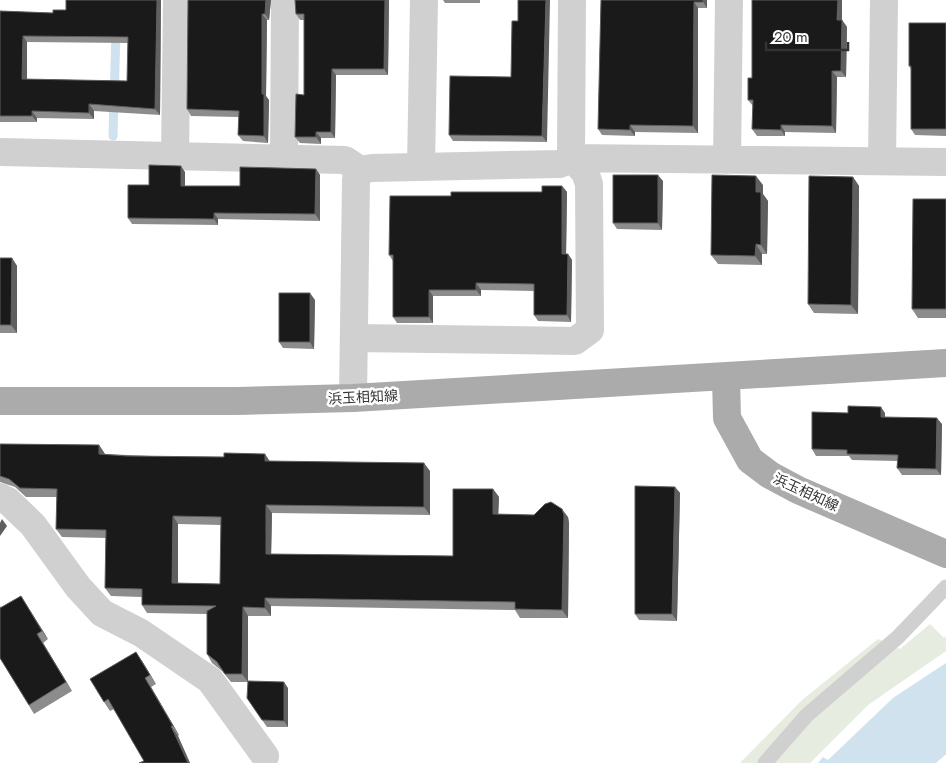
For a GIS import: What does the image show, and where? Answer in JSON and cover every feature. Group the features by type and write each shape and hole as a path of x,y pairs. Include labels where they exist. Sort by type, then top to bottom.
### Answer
{"main road":[{"name":"浜玉相知線","path":"0,401 237,401 353,398 726,378 946,363"},
{"name":"浜玉相知線","path":"726,378 727,418 750,460 770,475 798,490 946,554"}],"street":[{"path":"175,156 177,0"},
{"path":"284,159 285,0"},
{"path":"421,167 424,0"},
{"path":"354,338 575,341 590,330 589,184 585,172 571,158 572,0"},
{"path":"727,160 729,0"},
{"path":"882,161 884,0"},
{"path":"0,152 345,160 360,170 372,168 560,164 571,158 946,162"},
{"path":"353,398 356,180 360,170"},
{"path":"0,497 8,501 33,525 78,587 102,613 142,633 210,680 265,756"}],"lane":[{"path":"765,763 807,715 898,637 946,587"}],"shaded area":[{"path":"930,624 944,638 946,636 946,651 868,705 810,763 740,763 802,700 878,639 900,649"}],"water":[{"path":"946,663 946,733 886,763 818,763 823,757 828,760 893,698"}],"building":[{"path":"66,0 157,0 155,109 89,104 89,113 32,111 32,116 0,116 0,11 53,13 53,10 66,10","holes":["23,36 128,37 127,81 22,79"]},
{"path":"188,0 266,0 265,14 262,14 264,136 238,135 239,111 187,109"},
{"path":"295,0 385,0 384,69 332,69 331,132 316,132 316,137 295,137 296,94 304,95 304,14 296,14"},
{"path":"518,0 546,0 542,136 449,135 450,76 511,77 512,21 518,21"},
{"path":"601,0 703,0 703,2 694,2 693,126 630,125 630,130 598,129"},
{"path":"752,0 838,0 837,20 842,20 841,71 832,71 832,126 781,125 781,130 752,129 753,100 748,100 748,78 752,78"},
{"path":"909,23 946,23 946,129 911,129"},
{"path":"149,165 181,166 181,186 240,186 240,167 316,169 315,214 214,213 214,219 128,218 128,185 149,185"},
{"path":"613,175 658,175 658,223 613,223"},
{"path":"712,175 756,176 756,192 761,192 761,245 756,244 755,256 711,255"},
{"path":"809,176 853,177 851,305 808,304"},
{"path":"542,186 562,186 562,254 568,254 567,315 534,315 534,284 476,283 476,290 429,290 429,317 393,317 393,255 389,255 390,196 451,196 451,192 542,192"},
{"path":"913,199 946,199 946,309 912,309"},
{"path":"0,258 12,258 11,325 0,325"},
{"path":"279,293 310,293 310,342 279,342"},
{"path":"848,406 881,407 881,417 937,418 936,469 897,468 898,455 847,454 847,450 812,449 812,412 848,413"},
{"path":"0,444 99,445 99,454 127,456 224,457 224,453 265,454 265,461 424,463 424,507 266,505 266,554 453,556 453,489 493,489 493,514 534,515 545,504 551,502 562,509 564,515 562,610 515,609 515,602 265,598 265,608 243,607 242,674 225,674 217,662 207,654 207,611 216,606 142,605 142,589 105,588 106,530 56,529 57,489 20,488 9,479 0,476","holes":["173,516 221,517 220,584 172,583"]},
{"path":"635,486 675,487 672,614 635,614"},
{"path":"21,596 42,631 37,634 66,682 29,705 0,658 0,608"},
{"path":"136,652 150,675 145,678 173,726 171,726 188,763 139,763 144,761 108,699 104,702 90,679"},
{"path":"248,681 284,682 284,721 262,720 247,698"}],"waterway":[{"path":"113,136 116,31"},
{"path":"898,763 946,721"}]}
